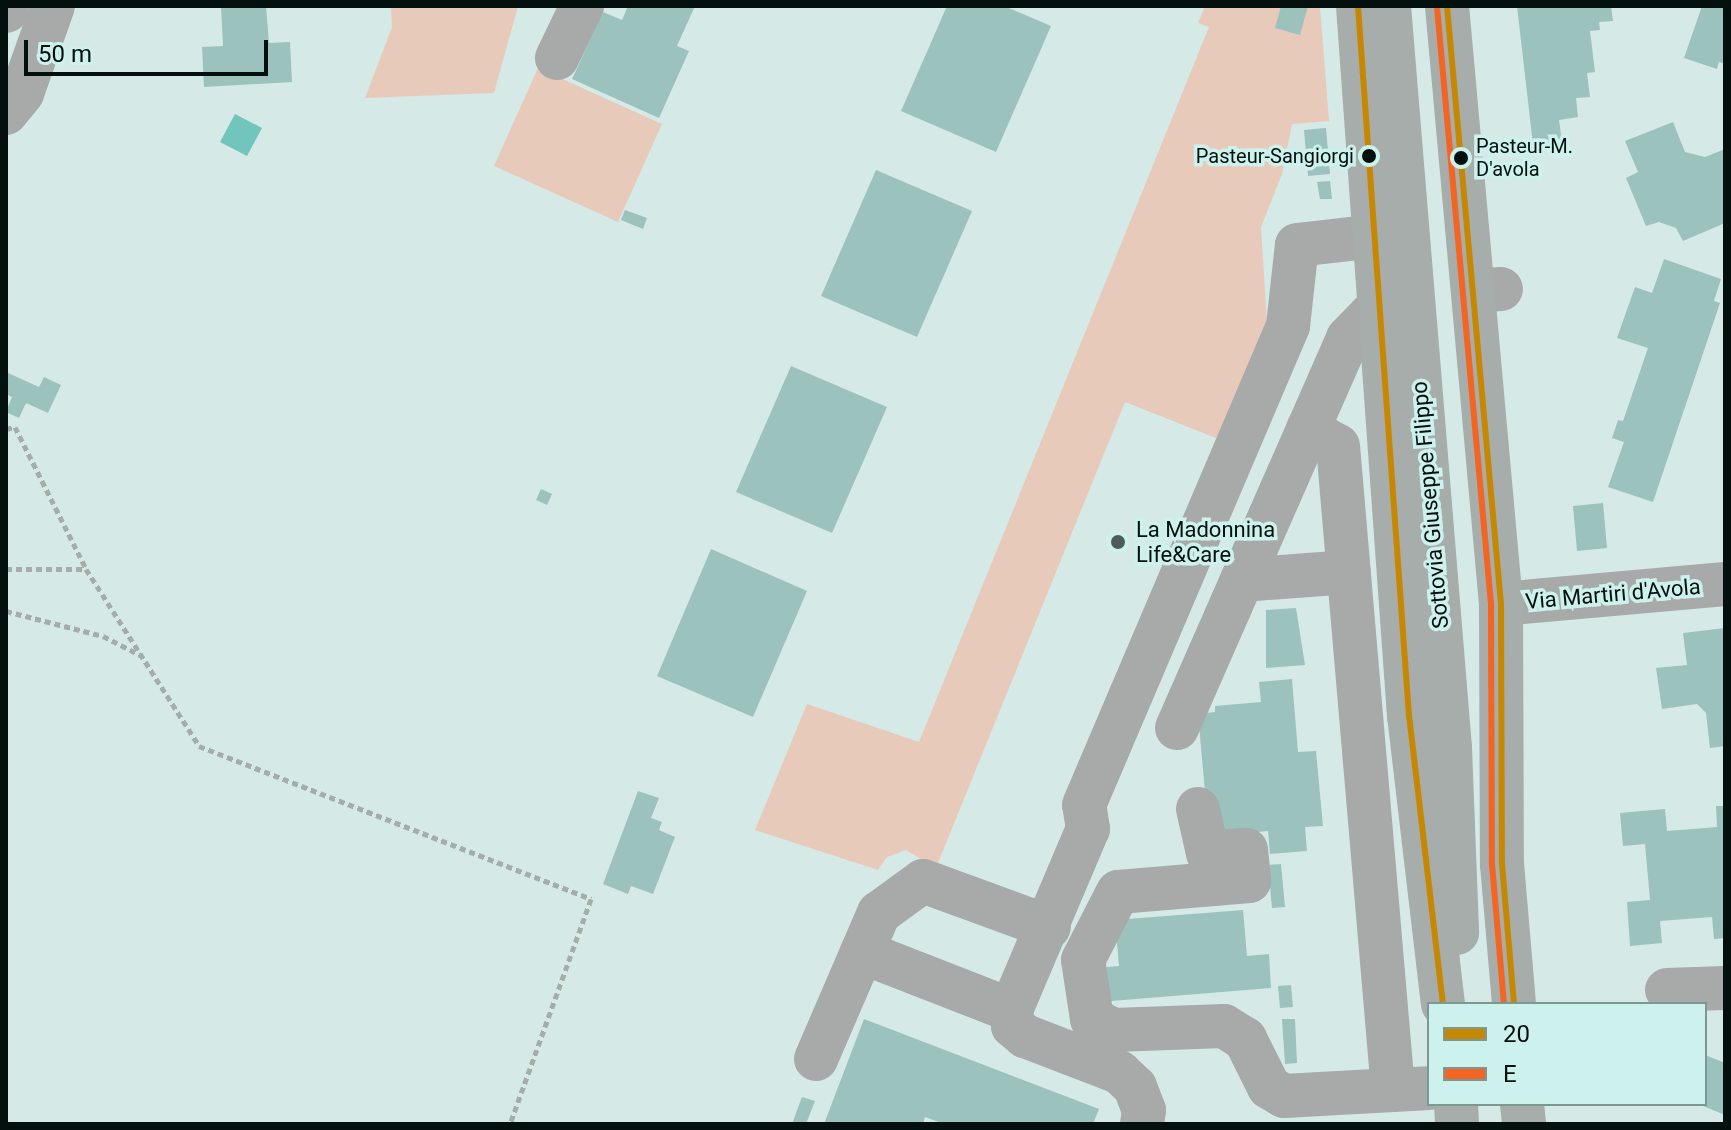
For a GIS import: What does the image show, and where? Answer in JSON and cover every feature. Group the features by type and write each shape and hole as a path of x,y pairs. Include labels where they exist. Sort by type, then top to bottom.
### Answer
{"main road":[{"path":"1358,6 1382,303 1409,715 1443,1002"},
{"name":"Sottovia Giuseppe Filippo","path":"1389,6 1450,748 1458,899 1456,1002"},
{"name":"Sottovia Giuseppe Filippo","path":"1416,6 1475,689 1502,864"},
{"path":"1447,6 1487,290 1501,604 1502,864 1514,1002"}],"street":[{"path":"6,113 22,93 53,6"},
{"path":"557,58 582,6"},
{"path":"1142,1124 1144,1110 1135,1087 1119,1072 1025,1036 1013,1026 1011,1010 1049,927 1088,829 1084,805 1288,326 1297,245 1377,236"},
{"path":"1177,728 1348,338 1382,303"},
{"path":"1198,809 1208,853 1246,850 1249,881 1118,892 1083,960 1092,1019 1114,1030 1224,1026 1245,1039 1269,1087 1284,1096 1411,1089 1349,572 1338,446 1308,429"},
{"path":"1242,580 1349,572"},
{"name":"Via Martiri d'Avola","path":"1501,604 1725,584"},
{"path":"816,1059 879,913 923,881 1049,927"},
{"path":"862,952 1011,1010"},
{"path":"1667,990 1725,988"}],"path":[{"path":"6,429 15,427 86,569 199,746 591,899 510,1124"},
{"path":"6,569 86,569"},
{"path":"6,611 92,632 142,657"}],"shaded area":[{"path":"391,6 518,6 494,93 365,98 392,27"},
{"path":"1205,6 1320,6 1329,121 1292,124 1282,174 1261,227 1268,340 1216,438 1125,402 936,868 906,850 887,857 878,870 755,830 807,704 919,742 1209,27 1198,23"},
{"path":"538,68 662,124 618,222 494,166"}],"water":[{"path":"235,114 262,128 247,156 220,142"}],"building":[{"path":"221,6 266,6 269,43 290,42 292,82 204,87 202,47 223,46"},
{"path":"628,6 695,6 677,46 689,51 659,118 572,79 603,12 622,20"},
{"path":"947,6 1004,6 1051,26 996,152 901,111"},
{"path":"1281,6 1308,6 1300,35 1275,28"},
{"path":"1517,6 1611,6 1613,21 1599,22 1600,30 1590,31 1595,72 1587,73 1590,97 1576,98 1578,117 1559,120 1562,142 1533,145"},
{"path":"1702,6 1725,6 1725,64 1719,62 1717,69 1684,58"},
{"path":"1673,122 1685,152 1705,157 1725,149 1725,223 1683,241 1676,228 1659,222 1646,226 1626,178 1638,172 1625,141"},
{"path":"1326,128 1330,174 1308,176 1304,130"},
{"path":"876,170 972,211 917,337 821,296"},
{"path":"1330,181 1332,199 1320,199 1317,182"},
{"path":"625,210 647,218 643,229 621,220"},
{"path":"1664,259 1721,279 1714,301 1720,303 1653,502 1608,487 1624,442 1612,438 1618,420 1623,421 1648,348 1617,338 1635,287 1652,293"},
{"path":"791,366 887,407 832,533 736,492"},
{"path":"6,372 39,387 44,377 61,385 48,413 26,403 19,418 6,412 12,397 6,394"},
{"path":"541,489 552,494 547,505 536,500"},
{"path":"1603,503 1607,548 1577,551 1573,506"},
{"path":"711,549 807,591 753,717 657,676"},
{"path":"1296,608 1305,665 1266,668 1266,610"},
{"path":"1725,628 1725,746 1710,748 1706,713 1697,704 1662,709 1656,668 1687,665 1683,633"},
{"path":"1292,679 1298,752 1316,751 1323,826 1305,827 1307,851 1270,854 1268,831 1225,835 1224,823 1208,825 1198,714 1215,712 1215,706 1261,702 1259,682"},
{"path":"638,791 659,798 651,818 662,822 659,830 675,837 653,894 631,886 628,894 603,884"},
{"path":"1716,806 1725,806 1725,938 1714,939 1712,917 1660,921 1662,943 1630,946 1627,902 1650,900 1645,844 1623,846 1620,813 1665,809 1667,831 1717,827"},
{"path":"1281,864 1285,907 1272,908 1268,865"},
{"path":"1243,910 1247,956 1269,954 1271,988 1099,1002 1096,968 1119,966 1115,920"},
{"path":"1291,985 1293,1007 1280,1008 1278,986"},
{"path":"864,1019 1099,1109 1093,1124 944,1124 925,1117 923,1124 824,1124"},
{"path":"1282,1019 1295,1019 1297,1063 1285,1064"},
{"path":"1707,1056 1725,1063 1725,1115 1703,1106 1707,1106"},
{"path":"802,1097 815,1101 806,1124 792,1124"}],"transit line":[{"name":"20","path":"1358,6 1409,715 1443,1002"},
{"name":"20","path":"1447,6 1501,604 1502,864 1514,1002"},
{"name":"E","path":"1437,7 1491,604 1492,864 1504,1002"}],"place":[{"name":"Pasteur-Sangiorgi","path":"1369,156"},
{"name":"Pasteur-M. D'avola","path":"1461,158"},
{"name":"La Madonnina Life&Care","path":"1118,542"}]}
